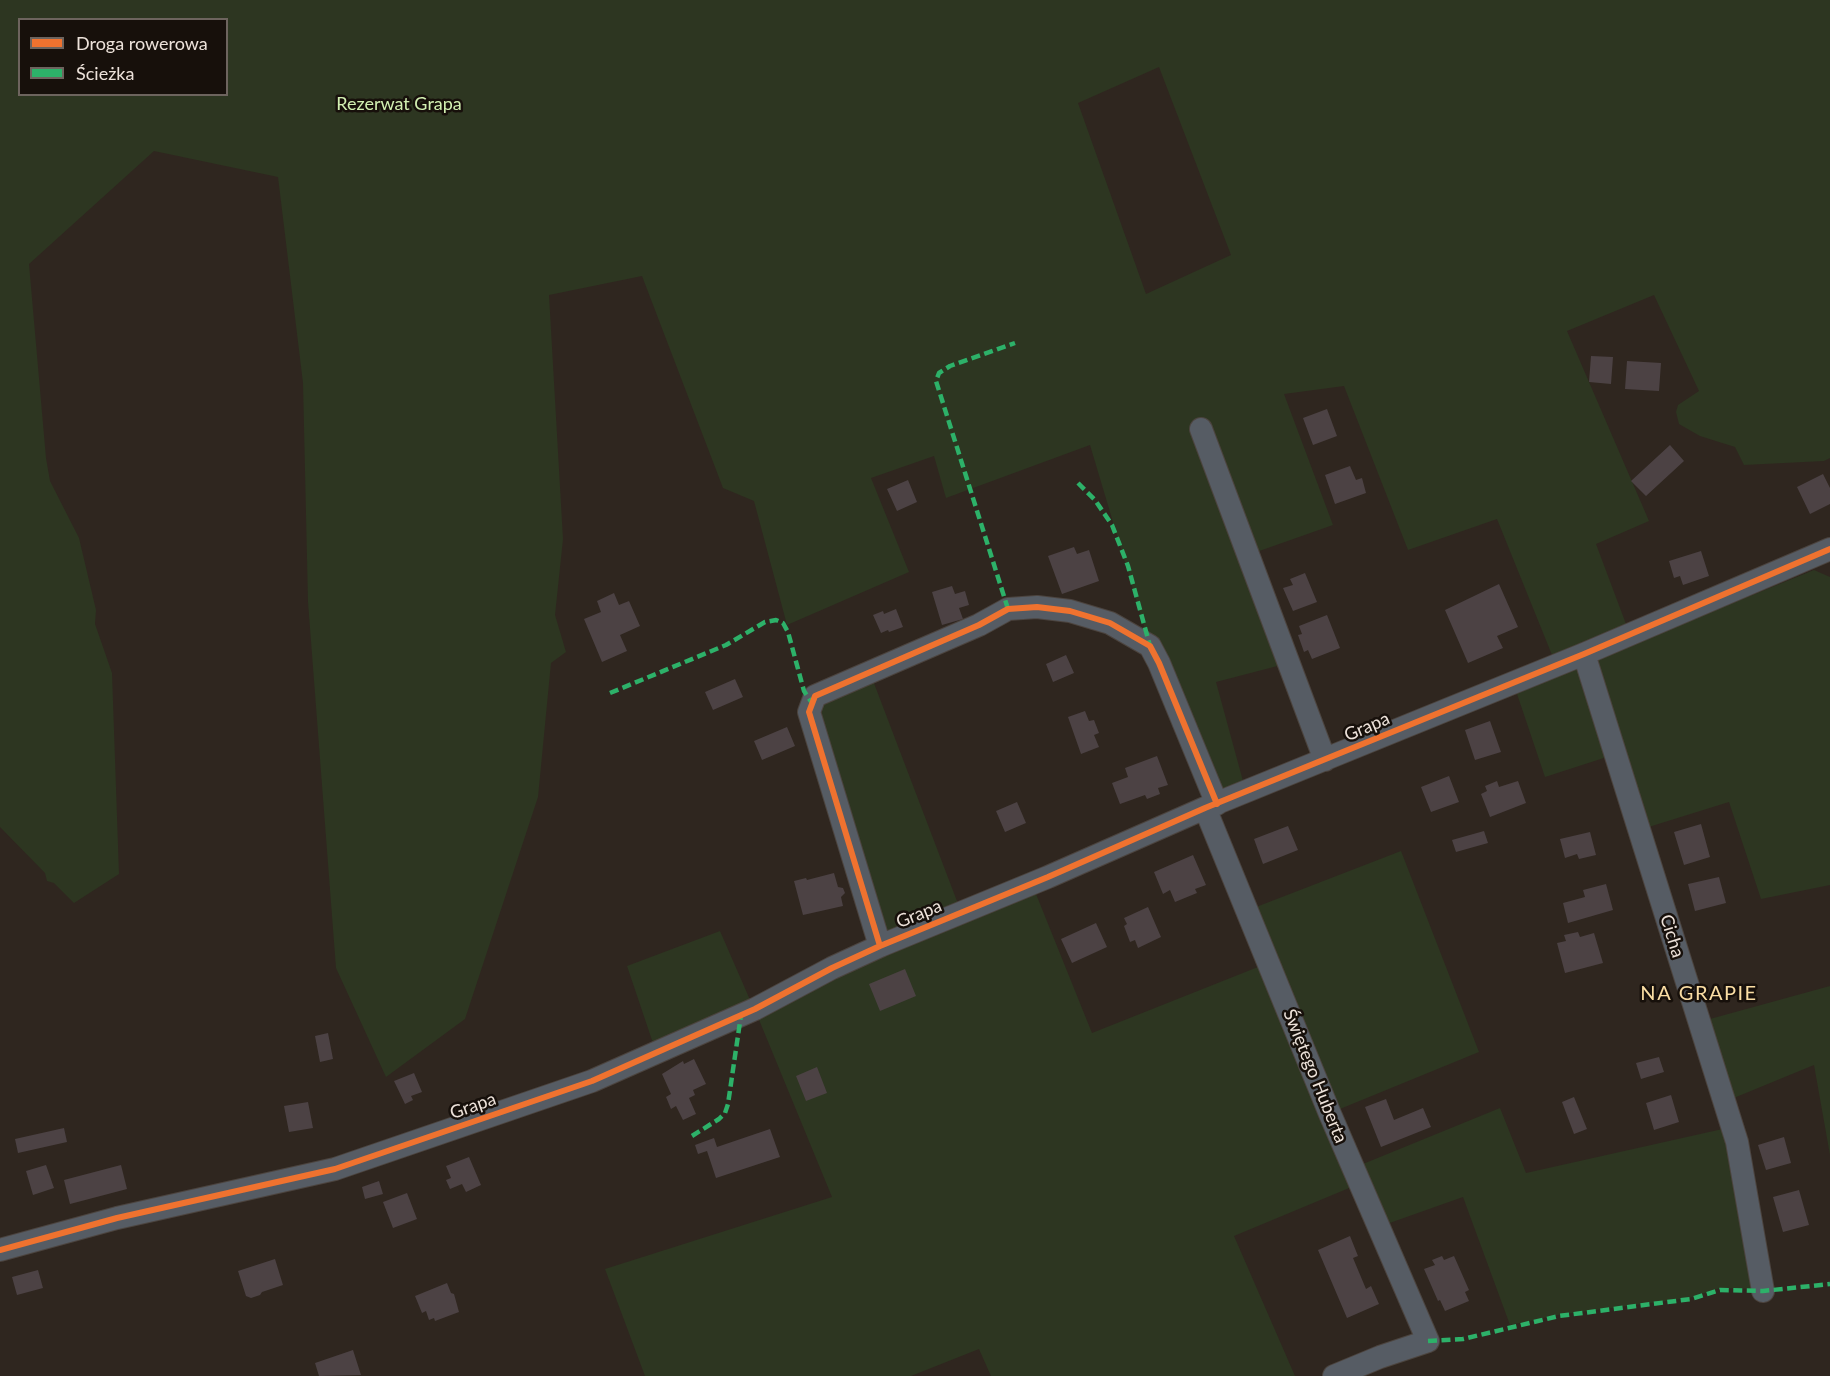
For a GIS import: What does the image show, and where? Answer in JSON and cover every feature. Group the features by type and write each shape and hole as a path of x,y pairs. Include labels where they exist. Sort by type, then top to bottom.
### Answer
{"street":[{"path":"1201,429 1326,760"},
{"name":"Grapa","path":"0,1250 117,1218 335,1169 592,1081 754,1009 880,946 1015,891 1211,806 1584,654 1830,549"},
{"name":"Świętego Huberta","path":"880,946 809,712 815,696 979,625 1008,609 1037,607 1070,611 1110,623 1150,646 1159,663 1211,806 1330,1114 1428,1341 1334,1376"},
{"name":"Cicha","path":"1584,654 1737,1142 1763,1291"}],"green space":[{"name":"Rezerwat Grapa","path":"0,0 1830,0 1830,458 1824,461 1744,465 1735,447 1700,436 1679,424 1676,412 1678,405 1699,391 1654,295 1567,331 1649,521 1596,544 1626,624 1552,655 1497,519 1408,550 1344,386 1284,394 1333,525 1248,555 1289,663 1216,682 1246,792 1217,804 1150,646 1090,445 946,498 934,456 871,478 909,572 787,625 754,501 723,488 642,276 549,295 563,539 555,615 566,652 551,663 538,797 465,1019 386,1077 336,968 308,602 303,383 278,177 154,151 29,264 50,481 79,538 96,610 95,624 112,673 119,874 74,903 54,883 47,881 45,873 0,827","holes":["1159,67 1231,255 1146,294 1078,103"]},
{"path":"1814,570 1830,577 1830,885 1761,899 1729,802 1639,830 1610,756 1545,777 1516,691"},
{"path":"872,678 960,909 883,940 819,711 822,702"},
{"path":"1401,851 1479,1052 1335,1111 1251,909"},
{"path":"1034,889 1092,1033 1263,965 1354,1186 1234,1236 1295,1376 991,1376 979,1349 911,1376 645,1376 605,1269 832,1197 755,1010 656,1052 627,966 720,931 754,1009"},
{"path":"1830,986 1830,1155 1814,1065 1724,1102 1699,1022"},
{"path":"1500,1108 1526,1173 1727,1128 1761,1289 1720,1288 1689,1298 1557,1315 1510,1325 1463,1197 1384,1225 1358,1166"}],"building":[{"path":"1591,356 1613,357 1611,384 1589,382"},
{"path":"1627,361 1661,363 1659,391 1625,389"},
{"path":"1327,409 1337,436 1313,445 1303,418"},
{"path":"1670,445 1684,461 1646,496 1631,481"},
{"path":"1350,466 1356,480 1362,478 1366,493 1335,504 1325,475"},
{"path":"1823,474 1830,488 1830,504 1810,514 1797,487"},
{"path":"908,480 917,502 897,511 887,489"},
{"path":"1074,547 1077,554 1089,550 1099,581 1062,594 1048,556"},
{"path":"1701,551 1709,576 1683,585 1680,576 1674,578 1669,561"},
{"path":"1305,573 1317,602 1293,611 1283,588 1293,585 1290,579"},
{"path":"1499,584 1518,627 1497,636 1503,648 1468,663 1445,610"},
{"path":"952,586 955,594 965,591 969,605 959,608 963,619 942,625 932,592"},
{"path":"614,593 619,605 629,601 640,626 620,635 627,651 602,662 584,619 601,612 597,601"},
{"path":"896,609 903,627 881,633 873,615 883,611 884,614"},
{"path":"1327,615 1340,648 1312,659 1308,650 1304,652 1298,635 1302,634 1299,626"},
{"path":"1066,655 1074,673 1053,682 1046,664"},
{"path":"735,679 743,697 713,710 705,692"},
{"path":"1085,711 1089,721 1094,720 1099,733 1094,735 1099,747 1081,754 1068,717"},
{"path":"1490,721 1501,752 1475,760 1465,730"},
{"path":"787,727 795,746 762,760 754,741"},
{"path":"1157,756 1168,785 1158,788 1160,794 1147,799 1145,795 1120,804 1112,783 1128,777 1125,768"},
{"path":"1449,776 1459,802 1431,812 1421,787"},
{"path":"1497,781 1499,787 1518,781 1526,803 1490,817 1481,794 1487,791 1485,786"},
{"path":"1017,802 1026,823 1005,832 996,811"},
{"path":"1701,824 1710,857 1684,865 1674,832"},
{"path":"1288,826 1298,850 1263,864 1254,839"},
{"path":"1484,831 1488,843 1456,852 1452,840"},
{"path":"1590,832 1596,855 1579,859 1577,854 1565,858 1560,839"},
{"path":"1193,855 1206,885 1195,889 1197,893 1175,902 1170,890 1163,894 1154,872"},
{"path":"834,873 838,887 843,888 845,893 841,897 843,906 803,915 794,881"},
{"path":"1719,877 1726,903 1695,911 1688,884"},
{"path":"1606,884 1613,910 1568,923 1563,903 1585,897 1583,890"},
{"path":"1148,907 1161,937 1138,948 1135,940 1130,942 1124,926 1127,924 1124,918"},
{"path":"1096,923 1107,947 1072,963 1061,939"},
{"path":"1578,932 1580,937 1594,933 1603,963 1565,973 1557,943 1566,941 1564,935"},
{"path":"905,969 916,996 880,1011 869,984"},
{"path":"328,1033 333,1059 320,1062 315,1036"},
{"path":"1659,1057 1664,1072 1641,1079 1636,1063"},
{"path":"694,1059 706,1084 693,1090 695,1095 689,1098 696,1114 683,1120 676,1106 671,1109 666,1097 671,1094 662,1074 683,1061 684,1064"},
{"path":"817,1067 827,1093 806,1101 796,1076"},
{"path":"414,1073 422,1092 411,1096 413,1100 405,1104 394,1081"},
{"path":"1671,1095 1679,1122 1654,1130 1646,1103"},
{"path":"1574,1097 1587,1129 1574,1134 1562,1102"},
{"path":"1386,1099 1394,1120 1423,1108 1431,1127 1381,1147 1365,1107"},
{"path":"308,1102 313,1128 289,1132 284,1106"},
{"path":"64,1128 67,1142 18,1153 15,1139"},
{"path":"770,1129 780,1157 716,1178 707,1151 698,1154 695,1145 714,1138 717,1147"},
{"path":"1784,1137 1791,1163 1766,1170 1758,1145"},
{"path":"469,1157 481,1185 466,1192 462,1184 450,1189 446,1180 451,1178 446,1166"},
{"path":"46,1165 54,1188 33,1195 26,1171"},
{"path":"121,1165 127,1189 70,1204 64,1180"},
{"path":"379,1181 383,1194 365,1199 362,1187"},
{"path":"1799,1190 1809,1225 1783,1232 1773,1197"},
{"path":"407,1193 417,1219 393,1228 383,1202"},
{"path":"1350,1236 1358,1256 1353,1258 1366,1289 1371,1286 1379,1304 1347,1318 1318,1250"},
{"path":"1442,1256 1444,1260 1454,1256 1469,1290 1465,1292 1469,1301 1445,1311 1424,1269 1435,1265 1432,1260"},
{"path":"275,1259 283,1285 251,1298 246,1296 238,1271"},
{"path":"38,1270 43,1288 17,1295 12,1277"},
{"path":"447,1283 451,1293 454,1294 459,1312 435,1321 434,1318 429,1320 426,1311 422,1313 415,1296"},
{"path":"353,1350 361,1375 319,1376 315,1363"}],"marked path":[{"path":"1008,609 936,381 939,373 950,366 1015,343"},
{"path":"1078,483 1095,500 1112,525 1128,566 1150,646"},
{"path":"610,693 726,645 765,622 776,620 783,623 788,632 804,691 812,703"},
{"path":"692,1136 725,1113 741,1015"},
{"path":"1428,1341 1463,1339 1559,1316 1691,1299 1720,1290 1763,1291 1830,1284"}],"cycle path":[{"path":"0,1250 117,1218 335,1169 592,1081 755,1009 832,968 880,946 1048,877 1205,808 1584,654 1830,549"},
{"path":"880,946 809,712 815,696 979,625 1008,609 1037,607 1070,611 1110,623 1150,646 1217,804"}],"district":[{"name":"NA GRAPIE","path":"1699,994"}]}
